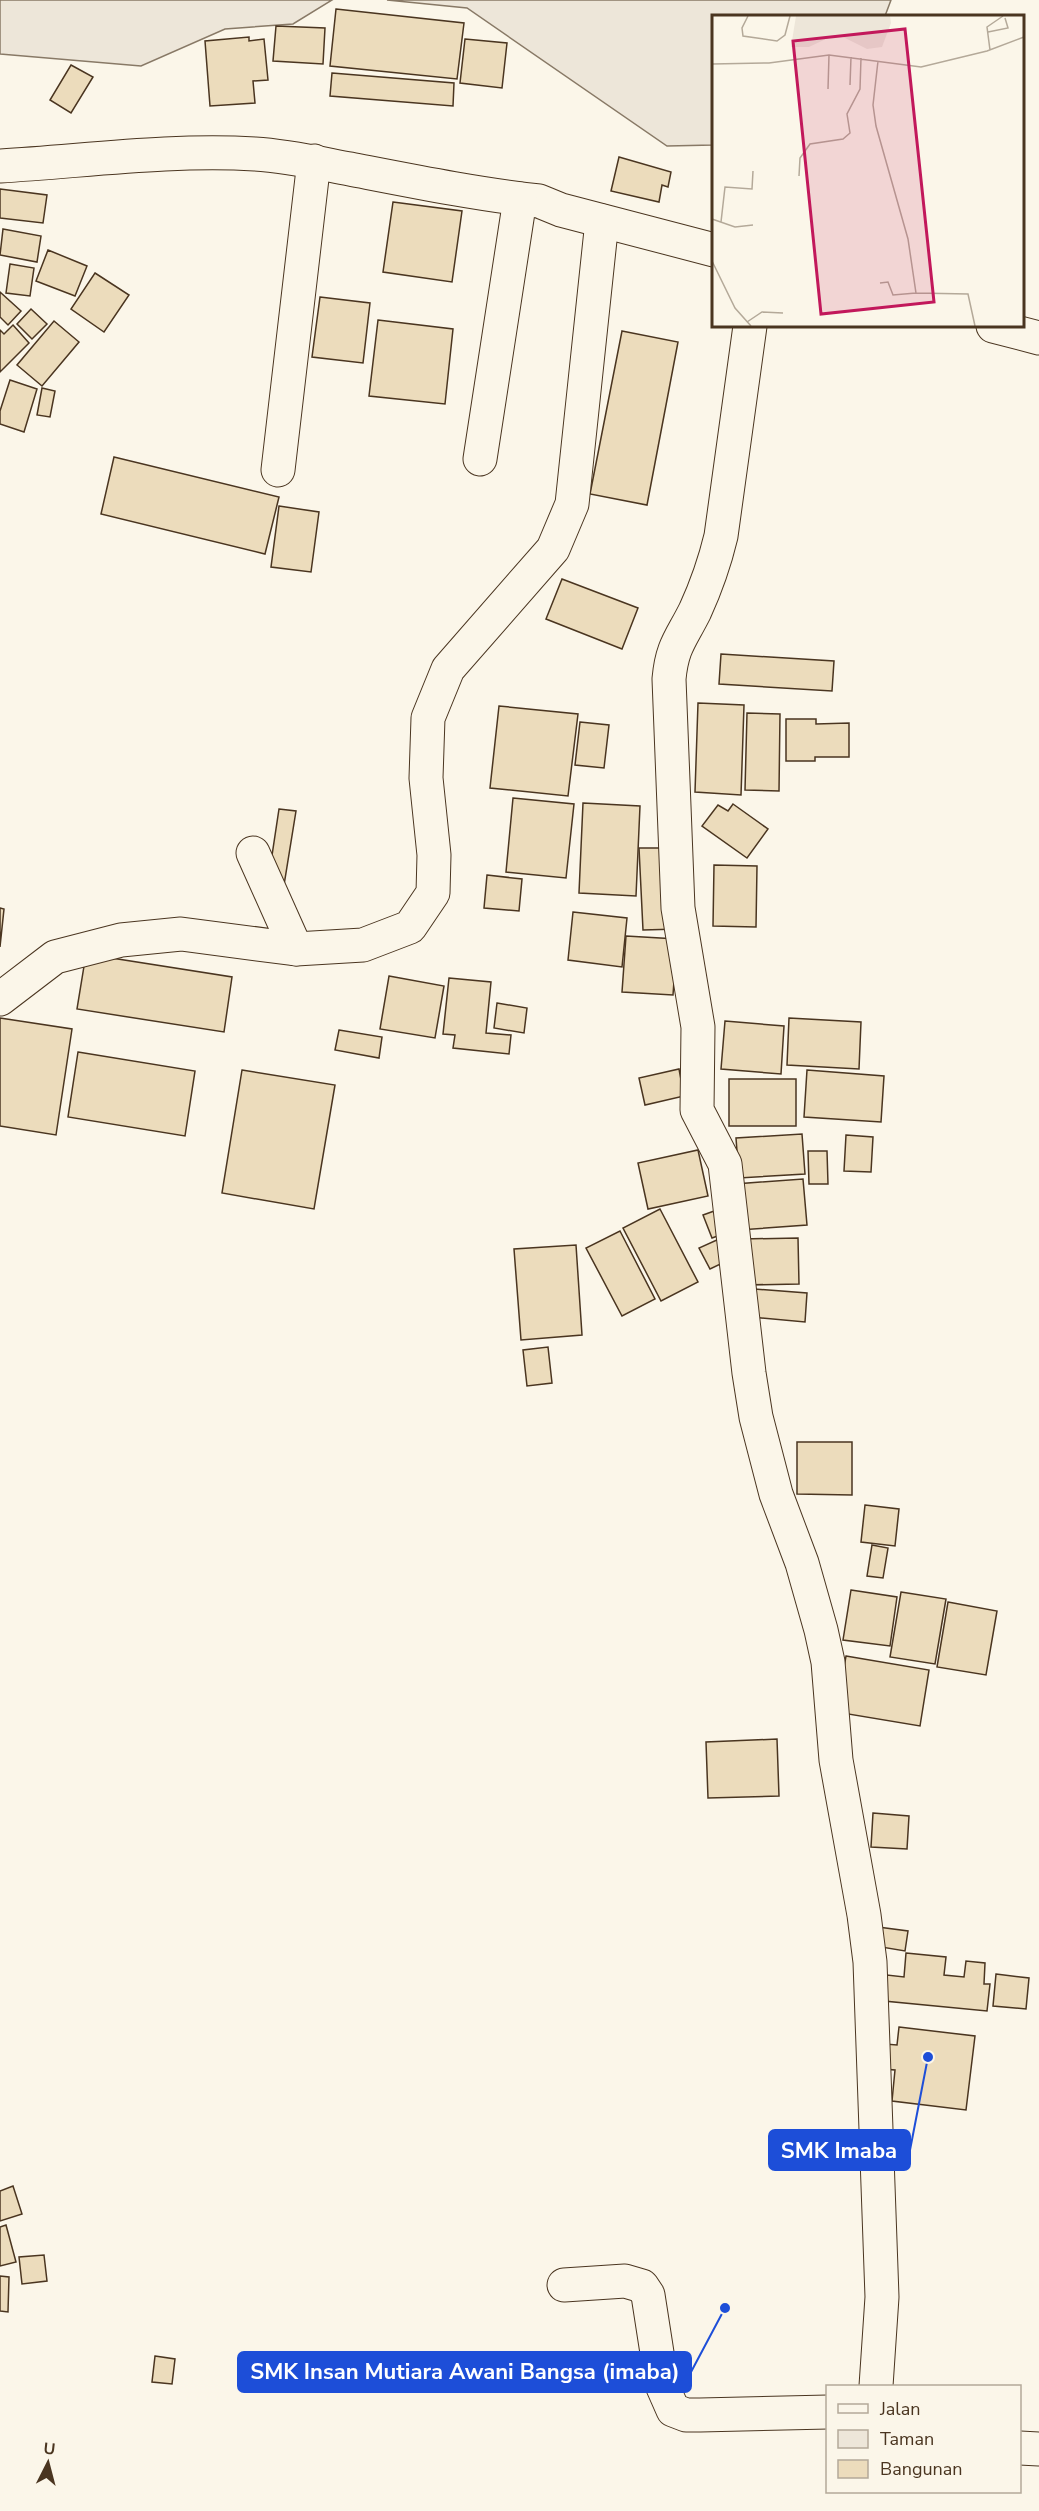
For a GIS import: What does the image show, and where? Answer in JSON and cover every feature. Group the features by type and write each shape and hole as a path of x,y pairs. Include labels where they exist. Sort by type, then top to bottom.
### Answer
{"street":[{"path":"0,166 95,158 256,154 314,161 539,201 602,221 712,249"},
{"path":"278,470 314,161"},
{"path":"480,459 520,199"},
{"path":"0,999 55,957 121,940 181,934 296,949 363,945 410,927 433,893 434,855 426,778 428,718 448,669 553,549 572,504 602,221"},
{"path":"750,327 722,536 695,610 676,644 671,662 670,703 678,908 698,1027 697,1110 725,1164 756,1417 776,1494 802,1563 822,1630 828,1662 836,1760 864,1915 872,2007 882,2298 876,2385"},
{"path":"997,327 1039,338"},
{"path":"253,853 296,949"},
{"path":"564,2285 625,2281 642,2286 648,2295 662,2385 673,2410 686,2415 826,2412"},
{"path":"1021,2448 1039,2449"}],"green space":[{"path":"0,0 332,0 293,24 225,29 141,66 0,54"},
{"path":"387,0 891,0 885,15 712,15 712,145 667,146 467,8"}],"building":[{"path":"336,9 464,23 457,79 330,66"},
{"path":"276,26 325,28 323,64 273,61"},
{"path":"249,37 249,41 264,39 268,80 253,81 255,103 210,106 205,41"},
{"path":"465,39 507,43 502,88 460,83"},
{"path":"71,65 93,77 71,113 50,100"},
{"path":"332,73 454,83 453,106 330,96"},
{"path":"619,157 671,172 668,187 662,185 659,202 611,191"},
{"path":"0,189 47,195 43,223 0,218"},
{"path":"393,202 462,211 452,282 383,272"},
{"path":"3,229 41,236 37,262 0,255"},
{"path":"48,250 87,266 75,296 36,281"},
{"path":"10,264 34,268 30,296 6,293"},
{"path":"95,273 129,295 104,332 71,309"},
{"path":"0,292 21,311 8,325 0,317"},
{"path":"320,297 370,303 363,363 312,357"},
{"path":"31,309 47,324 32,339 17,324"},
{"path":"378,320 453,329 445,404 369,396"},
{"path":"54,321 79,342 42,386 17,365"},
{"path":"13,325 29,343 0,372 0,330 4,334"},
{"path":"622,331 678,342 647,505 590,494"},
{"path":"10,380 37,389 24,432 0,424 0,411"},
{"path":"42,388 55,391 50,417 37,415"},
{"path":"114,457 279,497 265,554 101,514"},
{"path":"279,506 319,512 311,572 271,567"},
{"path":"562,579 638,608 622,649 546,619"},
{"path":"721,654 834,661 832,691 719,684"},
{"path":"698,703 744,705 741,795 695,792"},
{"path":"499,706 578,714 568,796 490,788"},
{"path":"747,713 780,714 779,791 745,790"},
{"path":"786,719 816,719 816,724 849,723 849,757 815,757 815,761 786,761"},
{"path":"580,722 609,725 604,768 575,765"},
{"path":"513,798 574,804 566,878 506,872"},
{"path":"583,803 640,806 636,896 579,893"},
{"path":"733,804 768,829 747,858 702,826 718,805 728,811"},
{"path":"279,809 296,811 284,885 268,882"},
{"path":"639,848 672,848 678,929 643,930"},
{"path":"714,865 757,866 756,927 713,926"},
{"path":"487,875 522,879 519,911 484,908"},
{"path":"0,908 4,909 0,947"},
{"path":"573,912 627,918 622,967 568,960"},
{"path":"626,936 677,939 673,995 622,992"},
{"path":"86,954 232,977 224,1032 77,1009"},
{"path":"389,976 444,986 435,1038 380,1029"},
{"path":"449,978 491,982 486,1033 511,1035 509,1054 453,1048 455,1035 443,1034"},
{"path":"497,1003 527,1008 524,1033 494,1028"},
{"path":"0,1018 72,1029 56,1135 0,1126"},
{"path":"789,1018 861,1022 859,1069 787,1065"},
{"path":"725,1021 784,1026 781,1074 721,1069"},
{"path":"339,1030 382,1037 379,1058 335,1050"},
{"path":"78,1052 195,1071 185,1136 68,1117"},
{"path":"679,1069 684,1096 645,1105 639,1078"},
{"path":"242,1070 335,1085 314,1209 222,1193"},
{"path":"807,1070 884,1076 881,1122 804,1117"},
{"path":"729,1079 796,1079 796,1126 729,1126"},
{"path":"802,1134 805,1174 739,1178 736,1138"},
{"path":"846,1135 873,1137 871,1172 844,1171"},
{"path":"698,1150 708,1196 648,1209 638,1163"},
{"path":"808,1151 827,1151 828,1184 809,1184"},
{"path":"803,1179 807,1225 739,1230 735,1184"},
{"path":"660,1209 698,1282 661,1301 623,1228"},
{"path":"717,1210 726,1233 712,1238 703,1215"},
{"path":"620,1231 655,1299 622,1316 586,1248"},
{"path":"798,1238 799,1284 743,1285 742,1239"},
{"path":"719,1239 729,1260 710,1269 699,1248"},
{"path":"576,1245 582,1335 521,1340 514,1249"},
{"path":"754,1289 807,1293 805,1322 751,1317"},
{"path":"548,1347 552,1383 527,1386 523,1350"},
{"path":"797,1442 852,1442 852,1495 797,1494"},
{"path":"865,1505 899,1509 895,1546 861,1542"},
{"path":"872,1545 888,1548 883,1578 867,1576"},
{"path":"851,1590 897,1597 890,1646 843,1640"},
{"path":"901,1592 946,1599 935,1664 890,1657"},
{"path":"948,1602 997,1611 986,1675 937,1667"},
{"path":"846,1656 929,1670 920,1726 836,1712"},
{"path":"777,1739 779,1796 708,1798 706,1742"},
{"path":"873,1813 909,1816 907,1849 871,1847"},
{"path":"878,1927 908,1931 905,1951 875,1946"},
{"path":"906,1953 946,1957 944,1975 964,1977 966,1961 985,1963 984,1984 990,1984 987,2011 884,2001 887,1975 904,1977"},
{"path":"996,1974 1029,1978 1026,2009 993,2006"},
{"path":"899,2027 975,2036 966,2110 892,2101 895,2070 883,2069 885,2044 897,2045"},
{"path":"13,2186 22,2214 0,2221 0,2191"},
{"path":"6,2225 16,2262 0,2266 0,2227"},
{"path":"44,2255 47,2281 22,2284 19,2257"},
{"path":"0,2276 9,2277 8,2312 0,2311"},
{"path":"155,2356 175,2359 172,2384 152,2382"}],"place":[{"name":"SMK Imaba","path":"928,2057"},
{"name":"SMK Insan Mutiara Awani Bangsa (imaba)","path":"725,2308"}]}
